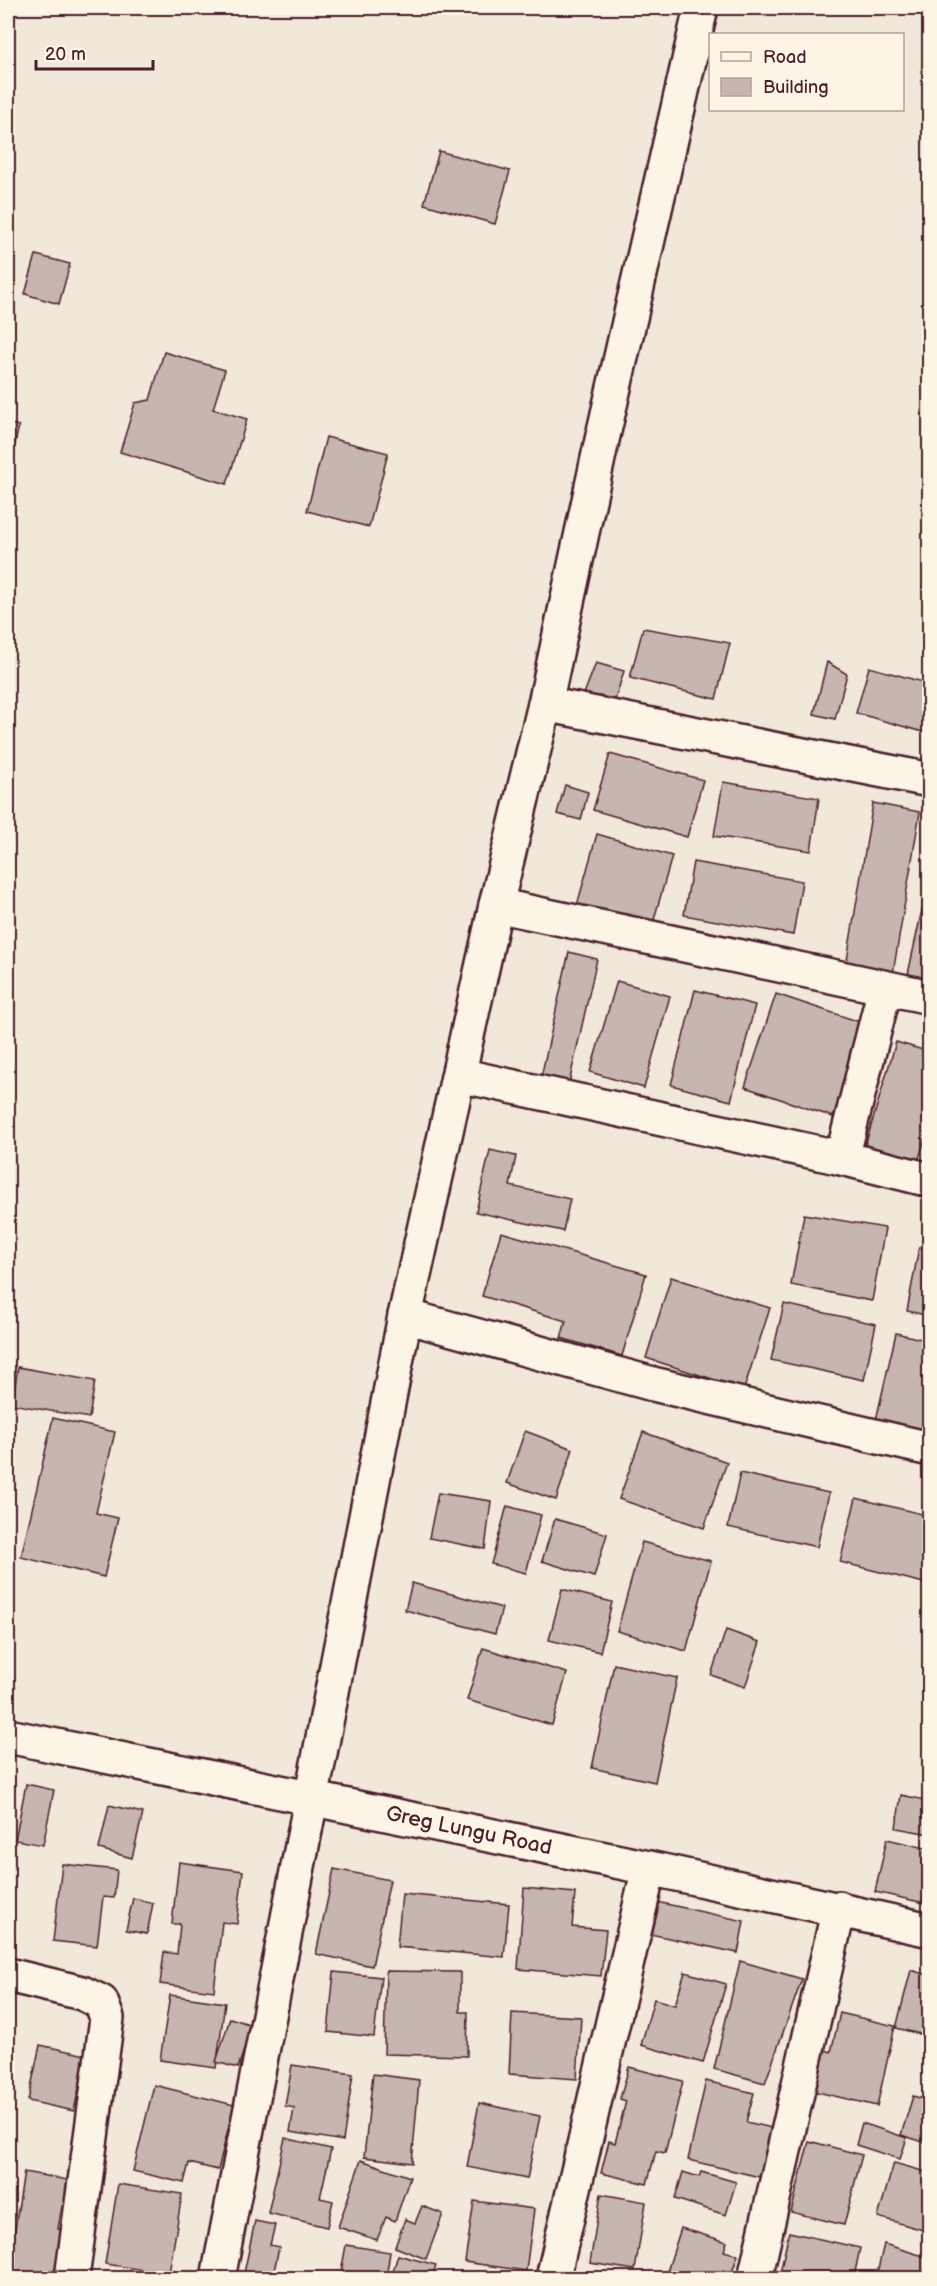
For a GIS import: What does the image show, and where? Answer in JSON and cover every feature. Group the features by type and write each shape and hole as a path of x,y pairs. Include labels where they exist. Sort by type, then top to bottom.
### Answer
{"street":[{"path":"218,2278 405,1316 496,905 545,704 700,8"},
{"path":"545,704 930,780"},
{"path":"496,905 930,997"},
{"path":"842,1158 885,988"},
{"path":"459,1075 842,1158 930,1180"},
{"path":"405,1316 674,1389 930,1449"},
{"name":"Greg Lungu Road","path":"8,1736 312,1797 838,1908 930,1930"},
{"path":"554,2278 649,1868"},
{"path":"755,2278 838,1908"},
{"path":"8,1976 82,1993 101,2002 107,2018 72,2278"}],"building":[{"path":"439,151 510,171 495,224 424,204"},
{"path":"36,255 70,264 59,304 25,294"},
{"path":"164,352 225,370 213,409 247,419 227,484 120,452 135,403 150,400"},
{"path":"8,423 19,426 12,456 8,455"},
{"path":"326,437 388,453 369,527 307,511"},
{"path":"643,628 730,643 716,699 630,678"},
{"path":"827,662 847,674 835,719 814,714"},
{"path":"596,663 624,671 613,706 582,699"},
{"path":"869,667 930,684 930,734 856,713"},
{"path":"610,754 703,780 687,837 593,810"},
{"path":"723,782 819,798 811,851 714,836"},
{"path":"565,785 588,792 581,820 557,814"},
{"path":"873,803 920,812 892,979 845,972"},
{"path":"597,834 672,856 651,930 576,909"},
{"path":"693,862 802,881 793,935 684,915"},
{"path":"923,905 930,907 930,979 908,974"},
{"path":"569,952 597,959 567,1092 539,1086"},
{"path":"617,981 670,996 644,1088 590,1072"},
{"path":"695,990 755,1005 731,1101 671,1085"},
{"path":"776,994 866,1024 833,1117 745,1087"},
{"path":"896,1042 930,1052 930,1124 918,1161 865,1146"},
{"path":"490,1150 516,1156 510,1186 570,1199 563,1231 476,1212"},
{"path":"804,1214 885,1228 872,1301 791,1285"},
{"path":"501,1232 646,1274 622,1356 561,1338 566,1321 482,1296"},
{"path":"919,1247 930,1249 930,1316 907,1311"},
{"path":"671,1277 770,1308 744,1389 646,1358"},
{"path":"784,1304 876,1324 864,1380 771,1360"},
{"path":"896,1333 930,1341 930,1433 876,1420"},
{"path":"18,1367 95,1381 89,1418 12,1404"},
{"path":"53,1418 115,1432 96,1513 118,1518 104,1577 21,1557"},
{"path":"525,1431 573,1449 556,1500 507,1483"},
{"path":"643,1432 727,1462 704,1528 619,1499"},
{"path":"740,1473 829,1493 817,1547 728,1527"},
{"path":"438,1493 491,1501 485,1549 429,1538"},
{"path":"856,1498 930,1516 928,1584 840,1562"},
{"path":"507,1506 541,1515 526,1573 491,1564"},
{"path":"555,1519 607,1534 594,1577 542,1561"},
{"path":"642,1542 711,1561 686,1651 617,1631"},
{"path":"412,1583 502,1608 495,1634 405,1610"},
{"path":"562,1589 612,1602 600,1652 549,1640"},
{"path":"726,1630 760,1642 745,1687 711,1675"},
{"path":"483,1648 567,1673 552,1725 467,1700"},
{"path":"614,1664 677,1678 655,1782 592,1768"},
{"path":"26,1784 54,1790 43,1845 15,1840"},
{"path":"901,1795 930,1801 930,1834 896,1828"},
{"path":"109,1805 143,1813 132,1858 99,1849"},
{"path":"887,1839 930,1849 929,1904 875,1892"},
{"path":"179,1862 243,1871 237,1924 222,1922 214,1991 160,1984 164,1952 177,1954 180,1924 172,1924"},
{"path":"62,1864 117,1870 114,1898 103,1897 97,1946 53,1941"},
{"path":"334,1869 390,1880 372,1966 316,1954"},
{"path":"524,1888 575,1893 572,1927 606,1930 601,1976 518,1969"},
{"path":"402,1894 509,1904 504,1957 397,1947"},
{"path":"133,1898 153,1903 147,1934 126,1930"},
{"path":"657,1902 744,1921 738,1953 650,1934"},
{"path":"740,1961 802,1979 765,2083 714,2069"},
{"path":"911,1970 930,1976 930,2019 924,2035 896,2028"},
{"path":"386,1971 460,1972 460,2012 468,2012 467,2056 384,2054"},
{"path":"334,1972 381,1977 374,2037 328,2032"},
{"path":"685,1972 726,1984 703,2063 641,2045 654,1999 675,2005"},
{"path":"170,1995 225,2003 216,2068 160,2060"},
{"path":"512,2013 581,2017 577,2079 509,2074"},
{"path":"840,2013 895,2026 877,2106 813,2091 823,2049 831,2052"},
{"path":"230,2018 252,2025 238,2068 216,2062"},
{"path":"40,2045 86,2055 74,2111 28,2101"},
{"path":"292,2065 353,2074 343,2141 290,2132 294,2108 285,2106"},
{"path":"629,2067 683,2081 665,2153 656,2151 647,2184 601,2173 609,2141 615,2143 626,2101 620,2099"},
{"path":"373,2074 419,2080 412,2163 364,2157"},
{"path":"706,2081 754,2093 746,2122 776,2129 764,2178 688,2160"},
{"path":"154,2085 234,2105 218,2170 189,2163 184,2183 133,2171"},
{"path":"913,2096 930,2101 930,2144 901,2135"},
{"path":"479,2103 540,2116 527,2179 467,2167"},
{"path":"862,2123 907,2138 900,2159 856,2145"},
{"path":"285,2138 331,2149 320,2198 333,2201 327,2227 268,2213"},
{"path":"809,2141 862,2155 844,2225 791,2212"},
{"path":"361,2160 410,2177 395,2221 386,2217 377,2240 338,2227"},
{"path":"894,2163 930,2173 930,2232 878,2217"},
{"path":"24,2172 79,2182 75,2208 62,2206 58,2229 72,2232 64,2278 39,2278 8,2273"},
{"path":"683,2172 699,2177 701,2172 736,2182 726,2215 675,2199"},
{"path":"118,2184 182,2194 169,2274 105,2264"},
{"path":"601,2194 646,2202 635,2270 590,2263"},
{"path":"474,2201 534,2209 526,2271 465,2262"},
{"path":"422,2206 443,2214 426,2259 395,2247 405,2219 415,2223"},
{"path":"255,2221 275,2225 270,2245 279,2247 273,2276 264,2274 263,2278 243,2278"},
{"path":"681,2228 727,2242 724,2251 738,2255 730,2278 665,2278"},
{"path":"789,2232 860,2248 854,2277 837,2274 836,2278 779,2278"},
{"path":"884,2244 930,2258 930,2278 876,2278"},
{"path":"346,2245 390,2252 386,2278 340,2278"},
{"path":"398,2255 436,2265 432,2278 391,2278"},
{"path":"103,2273 148,2278 102,2278"}]}
